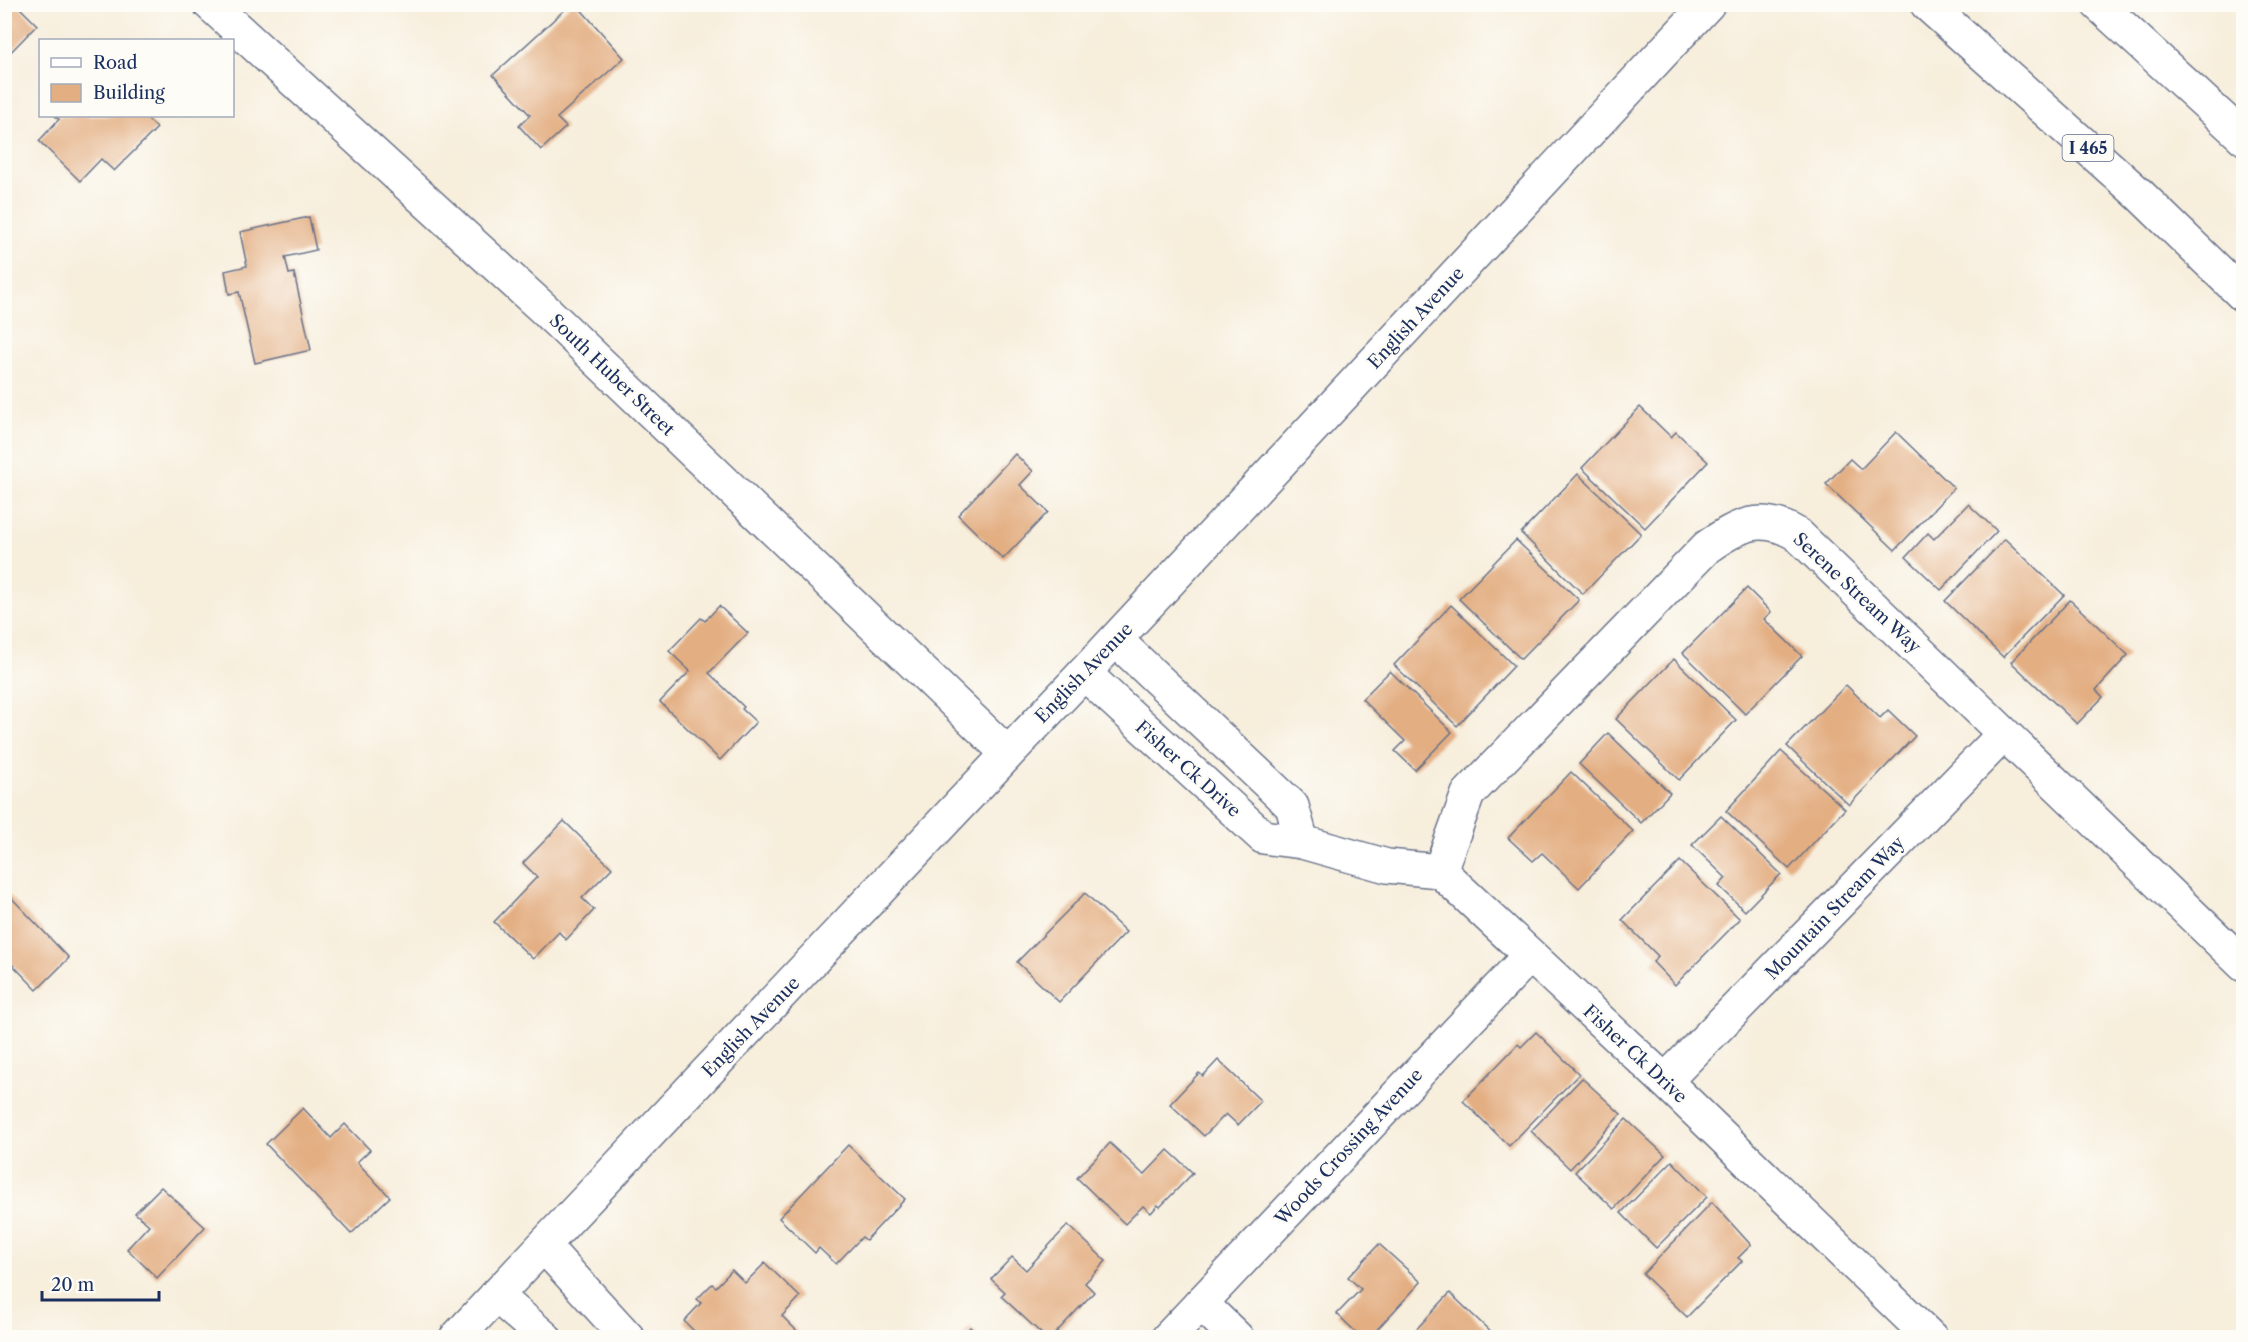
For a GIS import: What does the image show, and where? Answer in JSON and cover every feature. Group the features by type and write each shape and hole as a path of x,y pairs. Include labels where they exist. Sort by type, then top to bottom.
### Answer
{"main road":[{"name":"South Huber Street","path":"210,4 545,310 1007,753"},
{"name":"English Avenue","path":"456,1338 1116,640 1708,4"},
{"name":"I 465","path":"1927,4 2140,195 2244,296"},
{"path":"2098,4 2244,138"},
{"name":"Serene Stream Way","path":"1440,871 1468,794 1707,547 1733,528 1750,524 1783,526 1798,535 2244,965"},
{"path":"1116,640 1292,806 1302,842"},
{"name":"Fisher Ck Drive","path":"1084,674 1263,837 1302,842 1387,866 1440,871 1665,1081 1931,1338"},
{"name":"Mountain Stream Way","path":"1665,1081 2004,734"},
{"name":"Woods Crossing Avenue","path":"1168,1338 1529,956"},
{"path":"544,1245 628,1338"},
{"path":"496,1295 544,1338"},
{"path":"1201,1303 1237,1338"}],"building":[{"path":"4,4 16,4 37,25 4,59"},
{"path":"571,4 576,4 624,58 557,118 566,127 541,150 519,126 530,115 493,75"},
{"path":"56,117 146,117 157,128 114,171 101,159 80,181 39,141 59,119"},
{"path":"309,217 316,250 285,257 289,274 294,273 311,350 255,363 239,292 229,294 225,271 247,266 240,232"},
{"path":"1640,407 1671,437 1676,432 1708,462 1645,528 1582,468"},
{"path":"1896,432 1954,488 1895,550 1826,484 1850,459 1861,469"},
{"path":"1015,454 1033,471 1020,485 1048,512 1003,559 958,515"},
{"path":"1578,474 1641,534 1583,594 1521,533"},
{"path":"1968,504 1997,531 1941,590 1906,557 1928,533 1934,539"},
{"path":"2005,539 2064,595 2003,657 1945,601"},
{"path":"1516,540 1579,600 1521,659 1459,599"},
{"path":"1747,588 1771,612 1764,619 1802,656 1745,714 1683,653"},
{"path":"2070,600 2128,655 2096,690 2103,697 2077,724 2011,662"},
{"path":"1451,605 1514,666 1457,726 1394,665"},
{"path":"719,606 748,633 709,673 756,722 720,760 660,702 690,671 669,651 701,618 705,621"},
{"path":"1674,659 1736,720 1679,780 1616,719"},
{"path":"1390,671 1452,732 1415,770 1395,751 1405,741 1362,699"},
{"path":"1846,685 1880,718 1888,710 1915,736 1849,805 1787,746"},
{"path":"1608,733 1670,793 1641,823 1579,764"},
{"path":"1781,751 1845,809 1789,869 1726,811"},
{"path":"1571,772 1633,831 1579,888 1542,853 1533,861 1508,838"},
{"path":"1721,816 1781,874 1745,911 1719,886 1726,878 1692,845"},
{"path":"564,821 612,868 582,898 594,910 566,940 559,932 533,959 494,922 537,877 523,863"},
{"path":"1680,861 1740,919 1675,985 1653,962 1658,956 1622,920"},
{"path":"4,890 69,958 37,990 7,959 4,962"},
{"path":"1085,893 1126,932 1059,1002 1017,962"},
{"path":"1536,1032 1579,1074 1509,1146 1463,1101 1518,1044 1521,1047"},
{"path":"1218,1060 1261,1101 1238,1125 1226,1114 1204,1136 1170,1104 1199,1073 1203,1076"},
{"path":"1582,1078 1621,1114 1570,1169 1531,1131"},
{"path":"303,1108 331,1138 345,1124 370,1150 357,1162 390,1197 351,1234 266,1144"},
{"path":"1626,1119 1665,1155 1614,1209 1575,1172"},
{"path":"1110,1143 1144,1175 1168,1150 1193,1173 1160,1207 1158,1205 1151,1213 1143,1206 1125,1224 1077,1178"},
{"path":"848,1145 905,1199 866,1240 862,1237 836,1264 819,1248 815,1253 779,1218"},
{"path":"1672,1161 1707,1197 1656,1248 1621,1213"},
{"path":"161,1187 205,1227 157,1278 127,1249 149,1225 135,1213"},
{"path":"1712,1202 1751,1245 1738,1258 1742,1261 1687,1317 1643,1274"},
{"path":"1068,1225 1106,1261 1085,1283 1094,1292 1051,1338 1046,1338 1001,1296 1005,1292 991,1279 1012,1257 1026,1270"},
{"path":"1379,1244 1421,1282 1369,1338 1362,1338 1337,1314 1361,1289 1348,1277"},
{"path":"765,1263 800,1297 782,1316 797,1331 791,1338 701,1338 684,1321 701,1303 697,1299 712,1284 716,1287 732,1270 745,1283"},
{"path":"1450,1293 1497,1338 1408,1338"},
{"path":"970,1327 980,1338 960,1338"}]}
